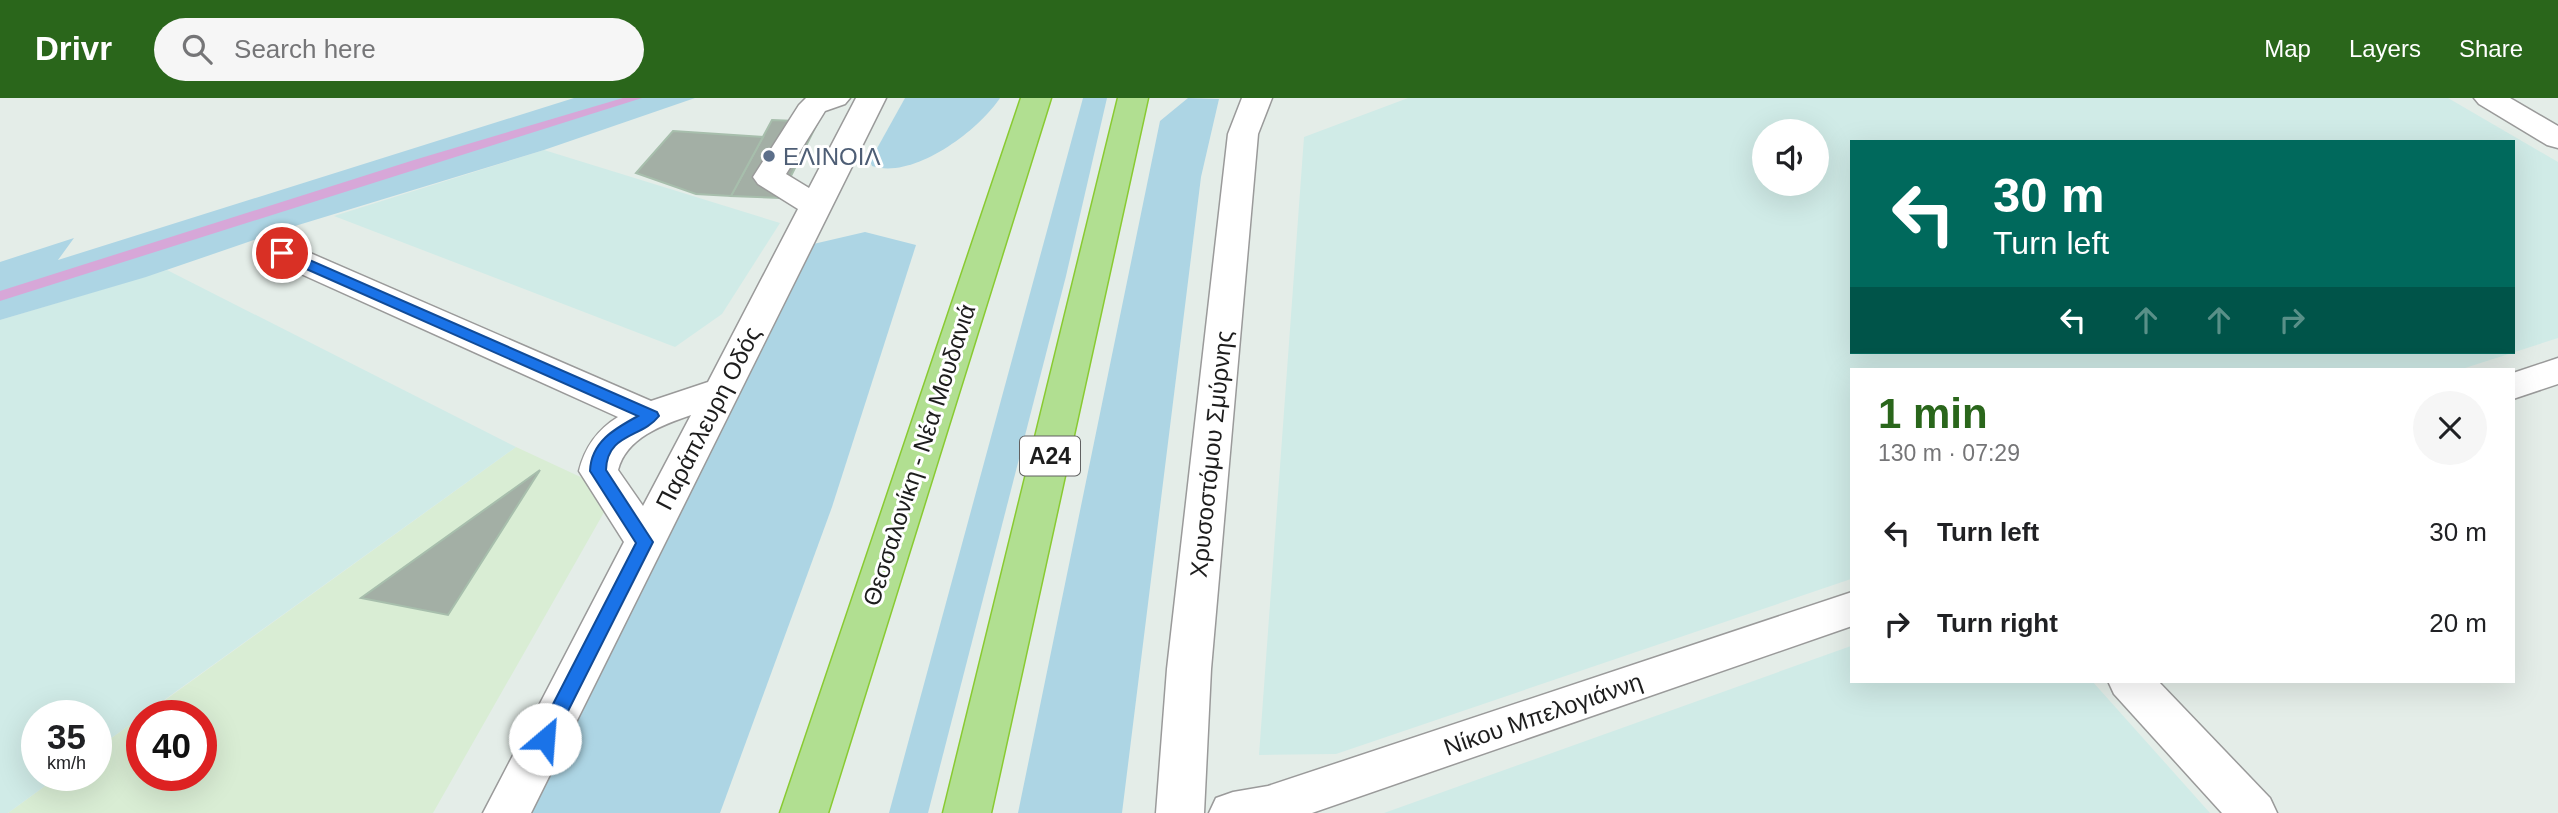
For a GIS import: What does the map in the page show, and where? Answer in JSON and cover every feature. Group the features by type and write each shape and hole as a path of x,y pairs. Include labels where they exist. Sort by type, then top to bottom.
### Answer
{"highway":[{"name":"Θεσσαλονίκη - Νέα Μουδανιά","path":"804,813 1036,98"},
{"name":"Α24","path":"967,813 1133,98"}],"street":[{"path":"815,206 769,177 814,105 835,98"},
{"name":"Παράπλευρη Οδός","path":"507,813 871,98"},
{"name":"Χρυσοστόμου Σμύρνης","path":"1180,813 1189,669 1243,134 1257,98"},
{"path":"2489,98 2558,139"},
{"path":"282,253 651,416"},
{"path":"2515,385 2558,371"},
{"path":"645,542 598,471 598,458 606,445 651,416 722,391"},
{"name":"Νίκου Μπελογιάννη","path":"1233,813 1268,807 1850,610"},
{"path":"2132,683 2253,813"}],"shaded area":[{"path":"574,98 695,98 544,150 295,226 146,277 0,320 0,262 74,238 58,260"},
{"path":"905,98 1000,98 976,125 943,150 906,166 872,166 870,161"},
{"path":"1083,98 1107,98 1066,276 928,813 889,813"},
{"path":"1188,98 1219,99 1201,177 1122,813 1018,813 1160,121"},
{"path":"1408,98 2448,98 2558,162 2558,338 2515,352 2515,140 1850,140 1850,354 2508,354 2465,368 1850,368 1850,579 1336,754 1259,755 1304,137"},
{"path":"544,150 780,223 722,314 675,347 334,216"},
{"path":"865,232 916,245 832,507 720,813 529,813 809,245"},
{"path":"167,270 516,447 164,700 126,700 126,727 112,737 112,700 21,700 21,791 38,791 8,813 0,813 0,320"},
{"path":"516,447 615,493 433,813 8,813 38,791 112,791 112,738 126,727 126,791 217,791 217,700 165,700"},
{"path":"1850,646 1850,683 2094,683 2210,813 1384,813"}],"building":[{"path":"772,120 818,122 780,198 731,196"},
{"path":"673,131 763,137 731,196 696,194 636,173"},
{"path":"540,470 448,615 361,598"}],"waterway":[{"path":"0,296 418,163 636,98"}],"place":[{"name":"ΕΛΙΝΟΙΛ","path":"769,156"}],"route":[{"path":"282,253 651,416 624,430 606,445 598,458 598,471 645,542 545,739"}]}
